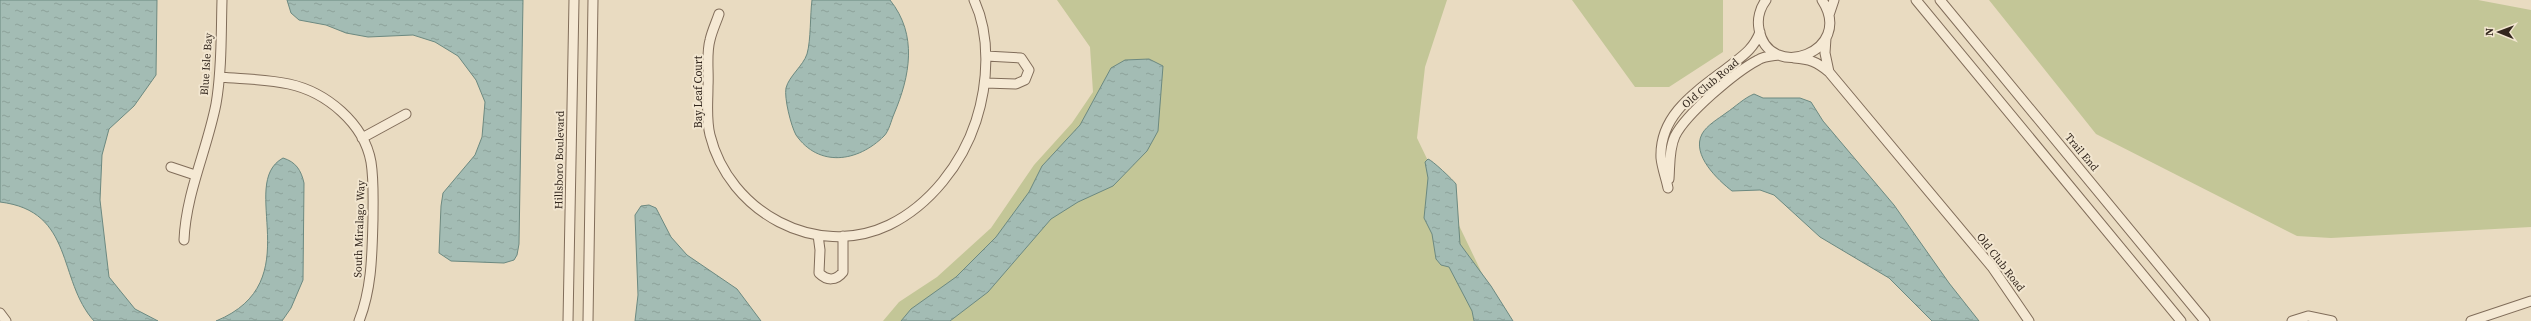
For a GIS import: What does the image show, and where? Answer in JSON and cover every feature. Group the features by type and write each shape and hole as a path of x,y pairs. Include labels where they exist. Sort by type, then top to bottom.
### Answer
{"street":[{"name":"Blue Isle Bay","path":"184,240 185,217 195,174 207,137 220,77 222,0"},
{"name":"Hillsboro Boulevard","path":"568,321 574,0"},
{"path":"588,321 593,0"},
{"name":"Bay Leaf Court","path":"719,14 710,42 708,115 710,135 718,159 729,180 761,212 798,231 818,235 842,236 888,225 907,214 941,183 954,167 974,128 981,106 985,83 986,56 981,24 974,0"},
{"path":"1766,0 1761,4 1760,32 1767,45 1779,55"},
{"path":"1822,0 1829,15"},
{"path":"1829,15 1834,0"},
{"path":"1916,0 2180,321"},
{"name":"Trail End","path":"1940,0 2205,321"},
{"name":"Old Club Road","path":"1829,15 1825,53 1829,72"},
{"name":"Old Club Road","path":"1760,32 1752,48 1680,106 1667,124 1661,147 1661,160 1668,188 1671,148 1683,123 1696,109 1750,64 1765,57 1779,55 1818,62 1829,72 1992,268 2029,321"},
{"path":"1794,58 1816,51 1826,38"},
{"path":"985,83 1021,83 1028,75 1029,70 1021,58 986,56"},
{"name":"South Miralago Way","path":"220,77 289,84 312,91 332,103 362,138 371,160 374,184 372,261 367,294 360,321"},
{"path":"362,138 406,114"},
{"path":"171,167 195,174"},
{"path":"818,235 820,250 819,273 830,279 836,279 843,272 842,236"},
{"path":"2471,321 2531,301"},
{"path":"0,314 6,321"},
{"path":"2292,321 2308,316 2332,321"}],"green space":[{"path":"1057,0 1447,0 1425,67 1417,138 1490,290 1510,321 883,321 899,302 937,277 991,228 1034,165 1072,123 1093,92 1090,47"},
{"path":"1572,0 1723,0 1723,52 1669,87 1635,87"},
{"path":"1989,0 2478,0 2531,10 2531,227 2331,238 2297,236 2096,134"}],"water":[{"path":"0,0 157,0 156,75 134,106 109,129 102,155 100,200 109,277 135,309 158,321 94,321 82,304 53,233 41,219 24,208 0,202"},
{"path":"287,0 523,0 519,244 517,255 514,260 504,263 451,261 439,253 443,193 475,155 482,137 485,102 476,80 458,56 435,42 413,35 368,37 346,33 326,25 299,20 291,13"},
{"path":"812,0 890,0 899,13 905,27 908,41 907,70 900,100 889,129 886,134 874,145 851,156 839,158 827,157 816,153 805,146 796,135 788,112 786,88 790,79 807,54"},
{"path":"1149,59 1163,66 1158,131 1147,151 1113,186 1078,202 1051,219 988,292 950,321 901,321 911,309 956,277 996,237 1029,192 1042,166 1080,125 1111,68 1125,60"},
{"path":"1754,94 1763,98 1800,98 1811,102 1823,121 1894,205 1949,283 1979,321 1932,321 1889,278 1820,237 1774,195 1760,190 1732,191 1713,174 1700,150 1702,134 1713,122 1743,100"},
{"path":"283,158 295,164 304,183 303,280 291,308 282,321 216,321 244,304 260,283 267,259 268,235 266,189 271,171"},
{"path":"1428,159 1438,166 1456,184 1460,244 1491,286 1513,321 1474,321 1472,311 1449,267 1441,265 1436,259 1432,234 1424,218 1428,178 1425,162"},
{"path":"649,205 656,208 671,237 687,255 737,289 761,321 635,321 638,295 635,215 641,206"}]}
